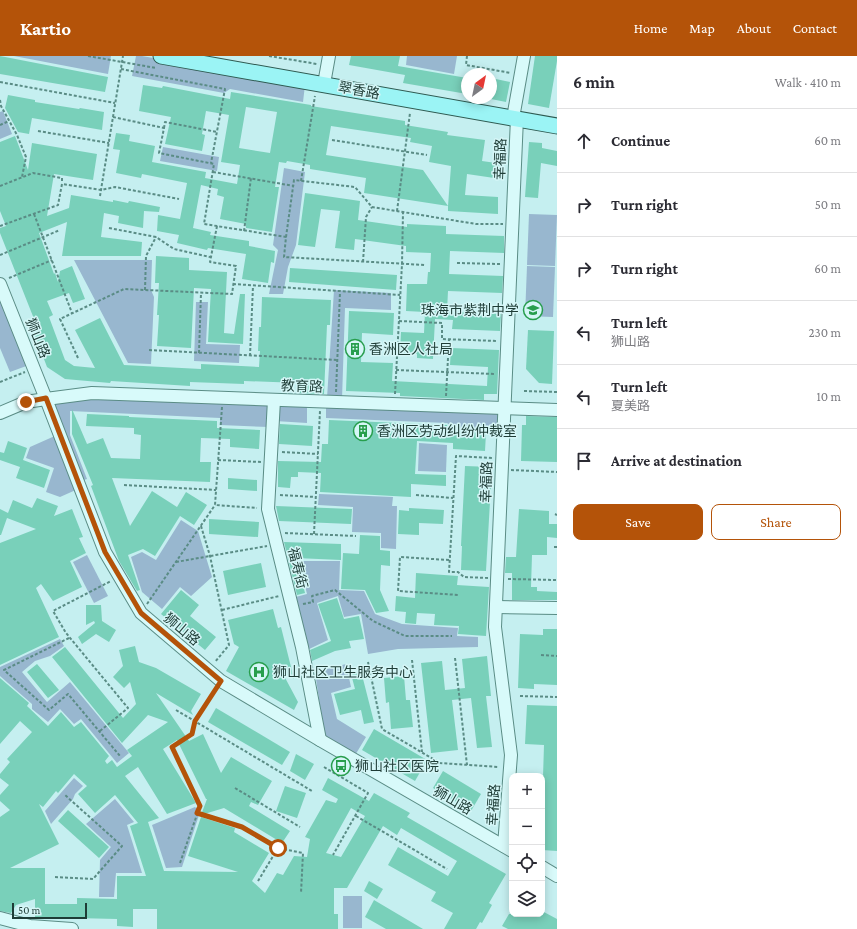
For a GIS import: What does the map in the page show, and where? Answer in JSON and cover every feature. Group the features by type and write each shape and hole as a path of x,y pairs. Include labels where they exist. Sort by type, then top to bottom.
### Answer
{"main road":[{"name":"翠香路","path":"161,56 212,60 320,84 557,126"}],"street":[{"name":"幸福路","path":"508,849 511,754 495,627 512,225 515,118 520,75 524,56"},
{"path":"320,84 328,61"},
{"name":"狮山路","path":"3,282 33,368 105,552 141,613 221,681 508,849"},
{"name":"教育路","path":"0,413 26,402 46,398 92,393 557,410"},
{"name":"福寿街","path":"274,400 268,509 302,647 320,740"},
{"path":"496,607 557,608"},
{"path":"545,869 557,876"},
{"path":"0,918 30,926 72,929"}],"path":[{"path":"100,196 123,56"},
{"path":"269,56 328,61"},
{"path":"467,56 466,65 520,75"},
{"path":"121,69 225,89 212,163 214,164 213,172 204,224 286,237"},
{"path":"0,82 115,103"},
{"path":"301,181 320,84"},
{"path":"0,100 1,106 17,135 26,157 22,177"},
{"path":"397,211 412,100"},
{"path":"113,117 164,128"},
{"path":"0,125 9,121"},
{"path":"212,163 159,153 166,122 217,132"},
{"path":"38,131 109,143"},
{"path":"332,140 427,155"},
{"path":"213,172 294,186"},
{"path":"0,186 33,173 62,178 58,205 0,226"},
{"path":"244,231 251,178"},
{"path":"425,265 284,257 294,180 355,187 372,207 476,224 512,225"},
{"path":"62,184 101,190 115,187 179,199"},
{"path":"363,262 366,217 372,207"},
{"path":"394,404 402,264 403,212"},
{"path":"34,214 72,313"},
{"path":"78,358 60,319 124,289 232,294 236,266 210,262 217,226"},
{"path":"109,228 156,237 174,249 211,258"},
{"path":"0,255 60,230"},
{"path":"145,290 146,256 156,237"},
{"path":"3,282 52,260"},
{"path":"457,263 510,265"},
{"path":"233,284 400,296"},
{"path":"250,356 253,286"},
{"path":"335,402 340,292"},
{"path":"199,353 202,293"},
{"path":"399,322 442,323 442,339 507,342"},
{"path":"446,406 449,339"},
{"path":"149,350 337,360"},
{"path":"0,382 33,368"},
{"path":"396,370 506,375"},
{"path":"524,391 557,392"},
{"path":"141,613 215,505 223,398"},
{"path":"314,534 320,402"},
{"path":"218,460 318,454"},
{"path":"557,472 456,456 449,572 458,572 464,577 557,580"},
{"path":"124,485 216,490"},
{"path":"268,495 316,497"},
{"path":"416,495 453,498"},
{"path":"215,505 268,509"},
{"path":"201,526 210,556 229,645 209,670"},
{"path":"273,532 356,536"},
{"path":"176,562 276,544"},
{"path":"450,560 400,557 398,591 459,595"},
{"path":"100,731 128,708 69,638 53,611 119,577"},
{"path":"292,607 313,602 312,596 335,590 372,621 405,636 452,636"},
{"path":"222,610 289,594"},
{"path":"69,638 4,670 50,710 68,694 120,756"},
{"path":"541,655 557,656"},
{"path":"455,658 467,765"},
{"path":"412,660 422,752"},
{"path":"368,662 382,729 440,763 511,767"},
{"path":"180,863 200,806 172,747 192,734 195,721 221,681"},
{"path":"520,696 557,697"},
{"path":"176,710 312,792"},
{"path":"324,767 368,793 333,855"},
{"path":"235,788 300,828"},
{"path":"54,877 93,879 122,846 65,795"},
{"path":"197,813 242,827 278,848 303,853 301,893"},
{"path":"356,816 447,869"},
{"path":"258,881 278,848"}],"shaded area":[{"path":"14,56 111,56 108,74"},
{"path":"136,56 305,85 303,102 230,89 224,93 132,76"},
{"path":"407,56 457,56 454,74 406,65"},
{"path":"3,111 12,134 0,139 0,112"},
{"path":"163,147 219,157 217,171 160,161"},
{"path":"284,168 305,172 296,245 288,267 283,294 269,294 278,250 273,245"},
{"path":"529,214 557,215 555,266 527,265"},
{"path":"74,260 152,260 151,290 154,297 151,364 128,363"},
{"path":"527,266 555,267 553,317 525,316"},
{"path":"334,290 391,293 391,310 345,308 342,399 327,398"},
{"path":"0,296 29,365 10,372 0,348"},
{"path":"196,302 208,302 206,344 240,345 239,363 194,361"},
{"path":"91,396 271,402 269,427 220,425 220,418 70,411 70,435 87,479 80,481 48,400"},
{"path":"276,403 307,404 307,423 275,421"},
{"path":"326,404 501,412 499,432 455,428 447,423 326,418"},
{"path":"57,435 78,489 60,497 46,492 54,468 26,458 30,447"},
{"path":"419,443 447,445 446,472 418,471"},
{"path":"319,494 393,497 392,506 397,506 396,549 381,548 381,533 352,532 353,507 318,505"},
{"path":"181,520 198,531 212,577 191,596 180,587 162,609 142,592 131,557 142,552 156,560"},
{"path":"87,555 108,596 94,603 73,562"},
{"path":"299,561 340,561 339,590 364,591 375,614 402,624 458,628 457,636 478,637 478,647 398,649 368,654 361,614 344,617 338,596 317,603 328,640 305,651 292,598 307,594"},
{"path":"60,639 64,646 50,656 35,661 22,672 47,702 70,682 129,753 117,763 81,719 74,724 60,709 48,722 32,709 32,704 0,676 0,667"},
{"path":"346,664 351,687 331,693 337,719 366,737 354,757 325,740 315,672"},
{"path":"74,778 83,786 51,824 45,811"},
{"path":"115,799 134,822 127,825 142,873 116,873 114,897 99,897 100,860 111,847 86,824"},
{"path":"195,807 200,812 182,867 166,868 152,825"},
{"path":"343,896 362,896 362,928 343,928"}],"building":[{"path":"0,56 108,77 105,92 0,74"},
{"path":"351,56 400,56 398,66 461,77 461,93 403,83 405,75 349,65"},
{"path":"535,56 557,56 549,108 528,104"},
{"path":"497,79 510,82 506,102 497,100"},
{"path":"143,85 162,88 163,86 230,99 231,92 311,105 405,121 405,125 448,132 447,135 485,140 482,161 503,164 501,179 467,174 465,195 498,197 498,214 448,211 448,206 364,193 366,178 310,169 310,165 287,161 286,163 279,162 275,187 279,187 272,232 246,228 246,224 220,219 224,197 217,195 218,189 201,185 193,228 211,232 210,235 249,241 249,246 275,251 274,263 271,262 268,283 242,279 246,254 208,248 207,250 177,243 179,235 157,231 158,215 180,219 187,183 142,174 141,178 116,173 120,150 113,149 116,133 130,135 129,141 155,146 152,162 206,172 205,178 237,184 240,165 221,162 229,115 206,111 202,134 205,135 202,151 165,144 171,117 139,111","holes":["246,107 277,112 270,153 239,148","331,126 411,138 410,142 432,146 429,162 451,166 448,206 423,170 326,155"]},
{"path":"8,95 35,100 35,102 104,112 102,130 32,118 29,134 18,132 5,108"},
{"path":"15,136 28,170 32,143 97,154 93,180 54,174 47,216 69,208 71,195 113,202 113,200 128,203 129,201 160,207 159,212 144,211 143,228 118,223 119,216 104,213 101,237 142,242 141,256 62,256 67,222 39,233 58,282 60,271 72,266 85,299 73,303 69,293 47,301 53,315 49,317 65,360 74,366 95,368 75,330 100,318 124,365 201,369 201,364 259,367 259,327 261,327 262,297 331,300 330,325 327,325 324,394 298,393 299,383 244,381 244,384 190,382 190,386 111,381 110,383 65,379 47,367 33,330 38,329 0,233 0,228 6,226 0,211 0,142"},
{"path":"529,142 542,143 542,148 557,151 557,166 541,163 538,198 525,197"},
{"path":"305,193 360,201 358,220 407,227 407,224 446,226 446,234 504,236 504,253 450,251 449,274 503,276 502,293 448,291 447,311 501,314 500,331 452,329 453,320 435,319 433,359 417,358 417,354 400,353 401,332 424,333 425,312 406,311 407,284 427,284 428,272 430,272 431,253 406,252 406,246 355,239 354,250 335,248 340,211 321,209 315,247 298,245"},
{"path":"156,256 189,258 189,270 227,272 224,333 234,334 240,294 245,294 243,344 208,342 211,289 194,288 191,348 157,346 159,283 155,283"},
{"path":"290,268 397,275 396,290 289,282"},
{"path":"349,311 394,313 393,335 362,333 361,362 393,363 392,381 487,386 488,367 450,365 451,348 499,350 497,394 484,394 484,400 400,396 400,393 346,391"},
{"path":"528,330 554,331 552,384 539,383 526,369"},
{"path":"72,409 87,444 103,438 111,458 140,459 141,435 134,434 134,428 86,426 87,414 217,421 217,428 260,430 259,449 230,447 230,439 201,438 200,462 211,462 210,482 112,478 130,526 152,491 177,507 186,492 207,505 194,525 180,516 155,556 143,549 128,555 140,590 137,591 119,561 91,486 93,485 72,434"},
{"path":"526,416 557,417 557,462 521,461 522,425 526,425"},
{"path":"329,420 447,425 447,430 486,433 485,451 453,449 453,443 417,441 415,474 446,475 446,486 411,484 411,497 320,492 321,473 298,472 298,477 291,477 290,488 278,487 278,461 321,462 322,444 328,444"},
{"path":"280,424 313,426 312,446 279,444"},
{"path":"8,441 27,448 23,460 50,470 44,488 16,478 20,467 0,460 0,452 4,453"},
{"path":"465,466 492,467 486,571 461,570"},
{"path":"228,478 257,480 257,491 228,489"},
{"path":"37,498 58,506 54,516 72,509 83,537 79,538 86,553 70,561 82,587 53,601 41,584 36,588 59,637 0,665 0,543 36,529 7,518 0,535 0,509 8,513 13,500 32,508"},
{"path":"276,506 352,509 351,524 279,521"},
{"path":"409,508 444,510 443,524 419,523 419,535 398,534 399,510 409,511"},
{"path":"519,509 549,511 549,524 557,524 557,538 547,537 547,555 532,555 531,587 537,587 537,591 557,592 557,600 512,600 512,573 505,573 506,557 516,557"},
{"path":"209,519 259,522 258,537 209,534"},
{"path":"360,535 380,536 380,550 390,551 390,566 381,565 380,590 389,611 376,613 365,590 341,589 343,553 359,554"},
{"path":"284,542 341,544 341,560 296,558 305,593 297,595"},
{"path":"261,563 266,587 228,595 223,571"},
{"path":"416,573 458,576 457,585 489,587 486,636 458,634 459,626 434,625 435,614 417,613 416,624 405,623 406,612 395,611 396,596 415,598"},
{"path":"181,590 199,605 190,616 216,637 205,650 161,614"},
{"path":"337,598 344,619 359,616 364,639 349,641 351,648 335,651 312,661 310,650 331,641 318,604"},
{"path":"86,605 101,605 102,621 116,630 109,642 96,634 82,644 78,637 95,623 94,621 86,625"},
{"path":"273,609 278,628 281,627 294,679 282,672 298,702 294,710 226,671 239,647 234,644 228,620"},
{"path":"543,629 557,629 557,685 534,684 534,689 518,688 520,634 543,635"},
{"path":"135,646 139,662 156,668 201,694 191,711 193,715 156,693 189,741 203,734 221,773 231,757 272,781 258,805 251,802 249,806 290,831 282,843 224,808 201,815 207,799 177,740 163,749 196,803 167,814 138,767 125,776 159,818 148,822 164,871 238,872 188,856 201,817 235,828 234,832 269,853 252,881 265,893 277,873 283,875 294,856 307,857 310,839 305,837 326,800 336,803 338,799 322,790 328,778 369,801 374,793 410,813 407,817 506,874 489,903 492,905 482,923 480,922 476,929 444,929 453,913 431,901 436,892 388,865 398,847 448,876 457,861 401,828 397,835 383,826 347,888 334,888 334,914 338,914 338,929 157,929 157,909 133,909 133,927 117,926 117,919 35,919 35,899 16,905 11,913 0,911 0,817 10,810 0,801 0,795 9,785 0,778 0,774 10,762 7,759 32,732 20,721 0,744 0,678 29,703 27,706 48,726 61,712 74,727 81,722 109,756 105,761 107,764 112,760 117,767 132,756 127,750 168,722 148,715 122,743 52,657 65,647 123,718 136,704 130,682 124,688 113,677 123,666 119,650","holes":["74,774 87,786 78,794 95,813 115,795 138,823 130,826 146,876 117,876 117,899 77,898 77,904 45,904 45,868 10,868 59,844 39,804 43,807 56,791 58,793","351,808 365,816 341,857 326,853"]},
{"path":"487,656 491,696 486,696 492,747 477,748 471,698 452,700 458,750 431,753 421,663 442,661 445,690 465,688 462,659"},
{"path":"37,664 59,690 48,698 27,672"},
{"path":"361,671 374,722 364,724 361,710 340,715 334,694 355,689 351,674"},
{"path":"404,676 406,700 410,700 413,727 391,729 389,702 386,703 384,678"},
{"path":"527,705 557,706 557,851 545,850 544,745 525,744"},
{"path":"216,708 290,752 282,765 208,722"},
{"path":"374,729 427,760 415,781 362,750"},
{"path":"296,754 314,764 305,780 290,771"},
{"path":"443,771 481,794 471,811 433,788"},
{"path":"285,786 306,793 297,818 276,811"},
{"path":"68,810 109,847 99,858 58,821"},
{"path":"369,881 383,889 377,899 364,891"},
{"path":"374,900 423,929 386,929 365,917"},
{"path":"545,913 557,919 557,929 508,929 502,926 509,914 509,917 545,917"}],"place":[{"name":"珠海市紫荆中学","path":"533,310"},
{"name":"香洲区人社局","path":"355,349"},
{"name":"香洲区劳动纠纷仲裁室","path":"363,431"},
{"name":"狮山社区卫生服务中心","path":"259,672"},
{"name":"狮山社区医院","path":"341,766"}],"route":[{"path":"26,402 46,398 105,552 141,613 221,681 195,721 192,734 172,747 200,806 197,813 242,827 278,848"}]}
